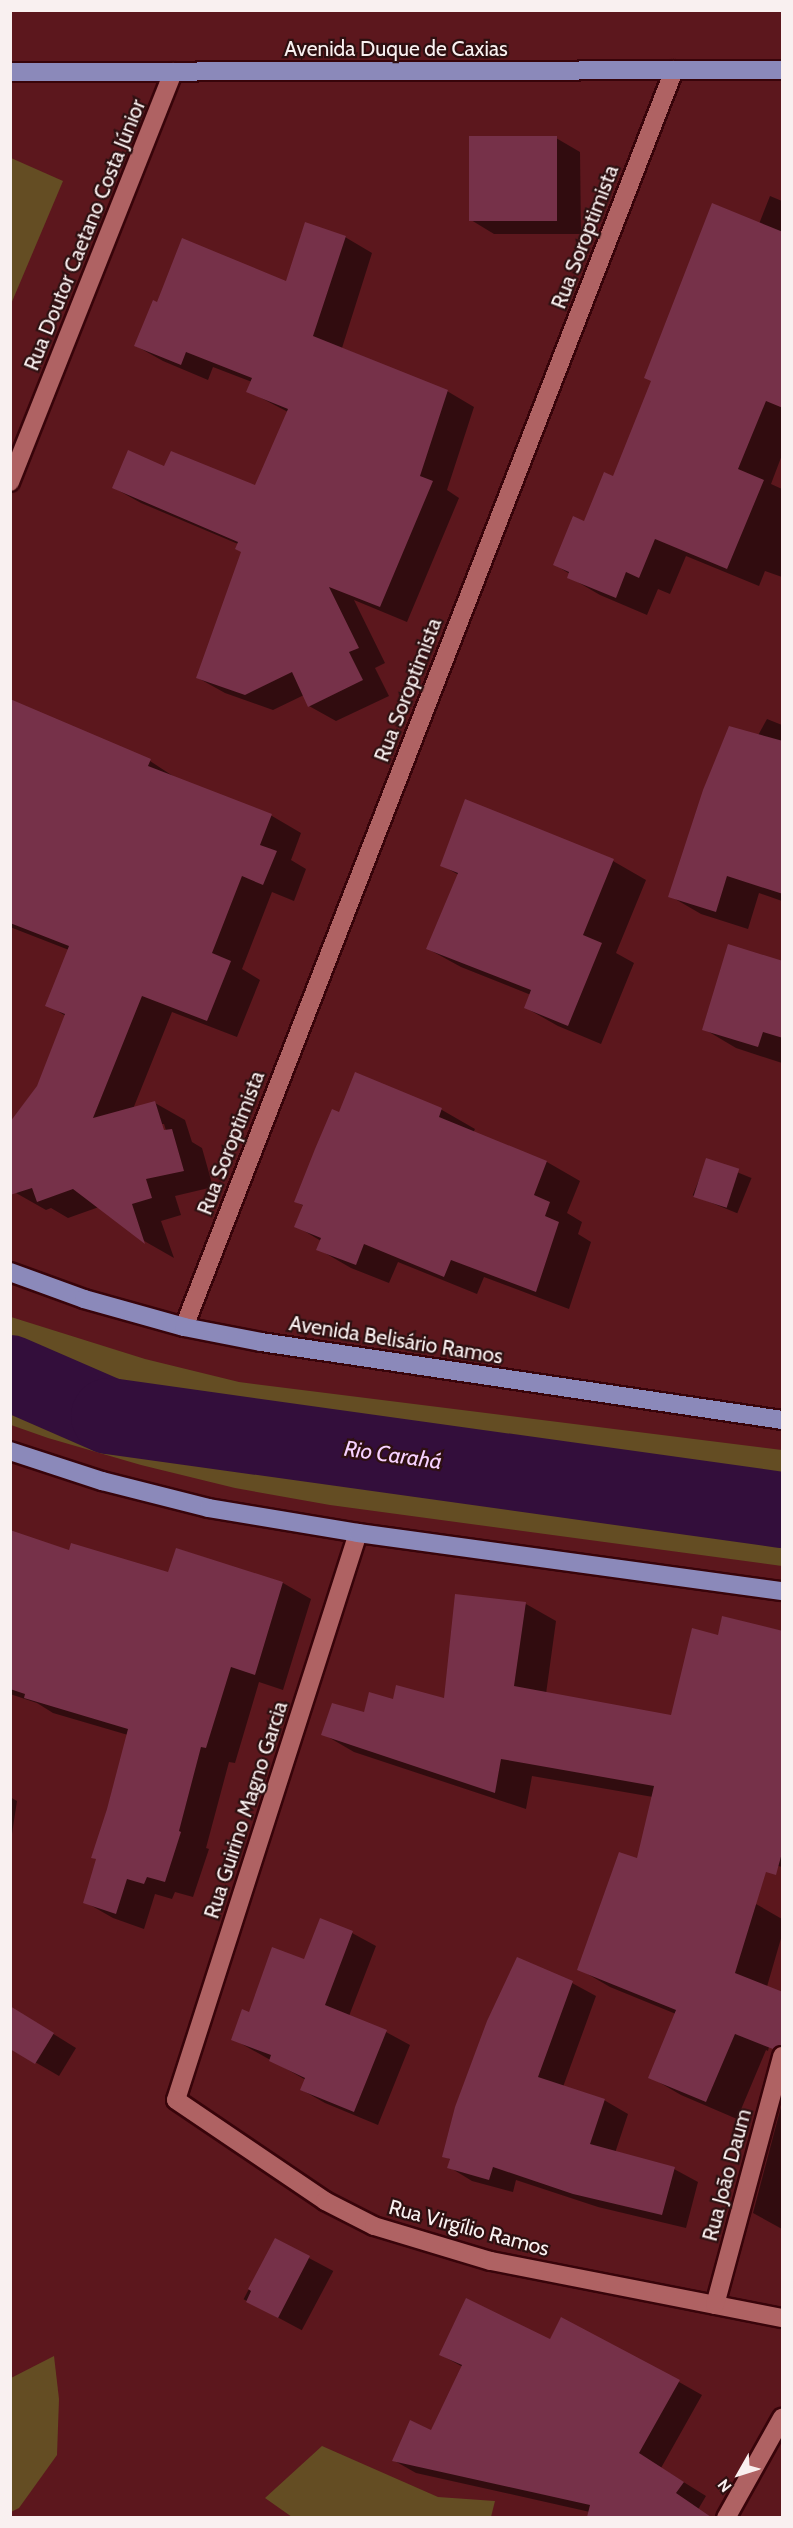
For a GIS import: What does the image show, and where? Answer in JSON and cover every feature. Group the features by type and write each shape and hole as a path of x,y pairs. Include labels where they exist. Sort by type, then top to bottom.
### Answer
{"main road":[{"name":"Avenida Duque de Caxias","path":"10,72 783,70"},
{"name":"Avenida Belisário Ramos","path":"10,1272 84,1299 184,1327 261,1342 783,1420"},
{"path":"10,1451 102,1481 209,1508 358,1533 783,1591"}],"street":[{"name":"Rua Soroptimista","path":"184,1327 674,70"},
{"name":"Rua Doutor Caetano Costa Júnior","path":"10,482 173,72"},
{"name":"Rua Guirino Magno Garcia","path":"176,2100 358,1533"},
{"name":"Rua João Daum","path":"715,2305 783,2056"},
{"name":"Rua Virgílio Ramos","path":"176,2100 325,2201 374,2226 491,2261 783,2318"},
{"path":"726,2517 783,2418"}],"shaded area":[{"path":"11,158 63,181 11,304"},
{"path":"11,1317 145,1359 239,1382 782,1450 782,1566 330,1505 235,1488 141,1465 48,1438 11,1425"},
{"path":"54,2356 59,2399 57,2455 19,2508 11,2512 11,2378"},
{"path":"322,2446 438,2497 495,2501 491,2517 292,2517 265,2498"}],"building":[{"path":"469,136 557,136 557,221 469,221"},
{"path":"712,203 783,232 783,408 766,401 738,469 764,480 727,569 655,539 639,578 626,572 616,598 567,578 569,572 553,565 573,516 584,521 604,472 613,476 651,381 644,378"},
{"path":"305,222 346,236 313,336 448,390 420,476 433,481 380,607 329,587 359,648 349,652 363,680 308,707 292,672 245,695 196,678 241,552 235,549 238,542 112,488 128,450 164,466 171,451 255,485 288,409 246,392 252,378 186,352 181,365 134,346 153,300 157,302 182,238 286,281"},
{"path":"10,699 151,759 148,766 272,814 260,845 277,851 263,885 242,876 212,953 231,961 207,1021 142,996 93,1118 155,1101 164,1130 172,1129 184,1171 146,1179 152,1198 132,1204 145,1244 73,1189 37,1202 32,1188 10,1195 10,1122 37,1086 65,1014 45,1006 69,946 10,923"},
{"path":"729,726 783,741 783,894 727,876 716,912 668,897 703,790"},
{"path":"465,799 614,859 583,935 602,943 568,1026 524,1008 531,990 426,949 458,873 440,866"},
{"path":"728,944 783,961 783,1038 763,1032 758,1047 702,1030"},
{"path":"355,1072 442,1108 439,1117 547,1161 534,1195 550,1202 545,1216 559,1222 536,1292 451,1260 444,1277 364,1244 356,1265 316,1250 321,1238 294,1227 303,1205 294,1202 332,1109 339,1112"},
{"path":"706,1158 739,1169 727,1208 693,1197"},
{"path":"10,1530 69,1550 71,1543 168,1572 176,1548 283,1582 255,1675 231,1667 206,1748 201,1747 179,1831 181,1832 165,1882 147,1877 144,1884 127,1879 116,1914 83,1903 96,1859 91,1858 107,1809 128,1729 24,1698 25,1694 10,1689"},
{"path":"455,1594 526,1602 514,1686 671,1715 692,1628 718,1635 722,1616 783,1631 783,1849 776,1875 766,1872 735,1973 783,1992 783,2045 773,2049 735,2034 706,2102 648,2078 676,2010 577,1970 619,1852 637,1858 654,1786 501,1759 495,1793 321,1735 332,1703 364,1712 369,1692 393,1699 396,1685 444,1698"},
{"path":"320,1918 353,1931 325,2005 387,2030 354,2112 300,2090 305,2078 269,2061 271,2055 231,2040 242,2009 249,2012 272,1947 304,1959"},
{"path":"517,1957 573,1981 538,2077 605,2099 590,2144 675,2167 662,2215 573,2194 493,2167 489,2180 447,2168 450,2159 442,2157 455,2107 487,2021"},
{"path":"10,2006 54,2033 35,2064 10,2049"},
{"path":"275,2238 310,2256 278,2318 246,2302 251,2291 248,2289"},
{"path":"466,2298 550,2339 561,2317 680,2380 639,2453 684,2482 676,2493 711,2517 587,2517 590,2505 392,2461 410,2420 431,2430 462,2365 439,2355"}],"waterway":[{"name":"Rio Carahá","path":"10,1373 109,1416 782,1510"}]}
